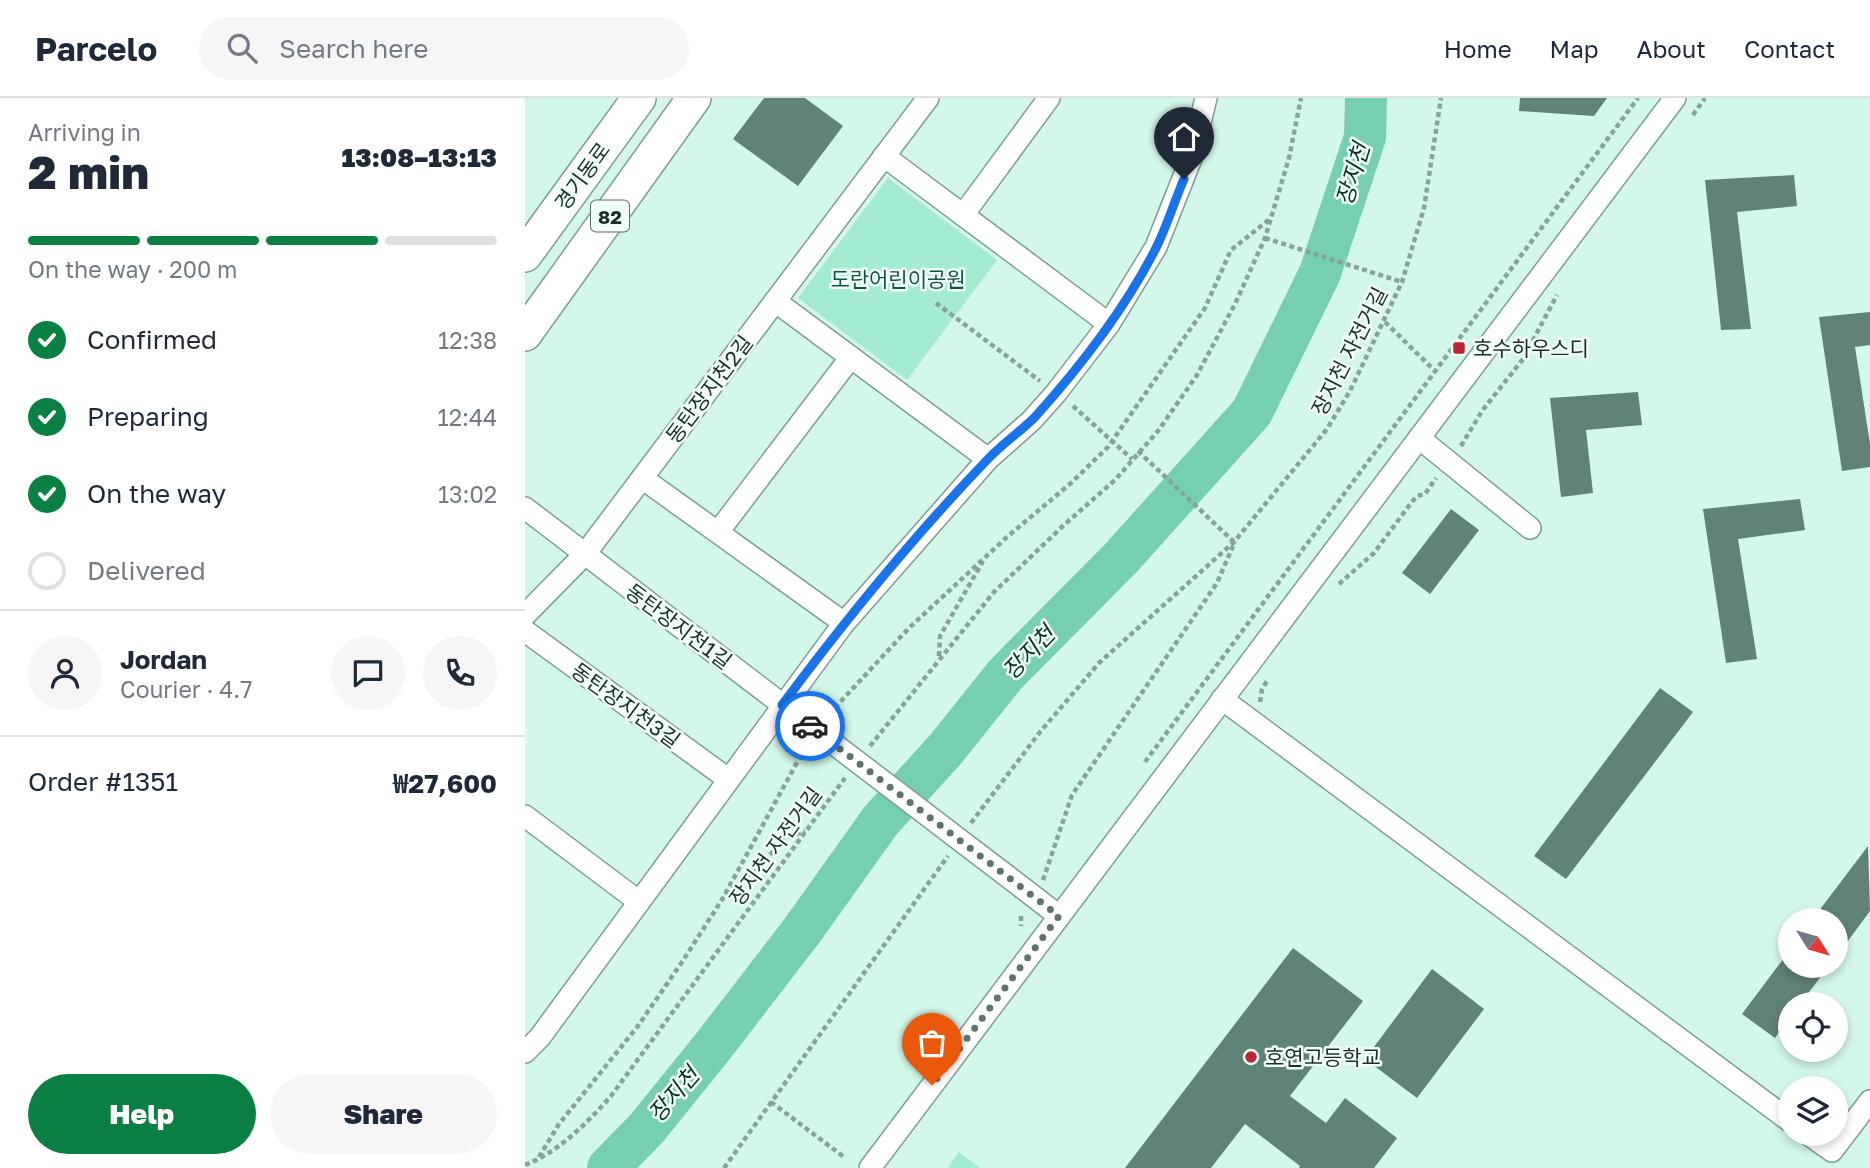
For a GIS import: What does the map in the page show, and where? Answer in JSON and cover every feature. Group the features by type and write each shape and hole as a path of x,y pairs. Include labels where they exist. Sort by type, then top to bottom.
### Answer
{"main road":[{"name":"경기동로","path":"525,255 639,98"},
{"name":"82","path":"525,334 694,98"}],"street":[{"name":"동탄장지천2길","path":"585,554 928,98"},
{"path":"963,215 1049,98"},
{"path":"525,1052 540,1037 844,623 988,459 1048,402 1108,324 1156,247 1192,156 1206,98"},
{"path":"870,1168 1675,98"},
{"path":"884,156 1108,324"},
{"path":"775,301 988,459"},
{"path":"718,532 851,357"},
{"path":"1419,438 1530,528"},
{"path":"642,478 844,623"},
{"name":"동탄장지천1길","path":"525,508 834,744 1033,886 1059,916"},
{"path":"525,615 585,554"},
{"name":"동탄장지천3길","path":"525,631 728,779"},
{"path":"1222,699 1778,1112"},
{"path":"525,816 638,901"},
{"path":"1848,1130 1870,1101"}],"path":[{"path":"866,751 994,592 1063,525 1115,480 1158,431 1197,375 1235,304 1265,238 1289,158 1301,98"},
{"name":"장지천 자전거길","path":"1033,886 1072,795 1217,583 1234,542 1299,467 1350,391 1402,282 1424,208 1441,98"},
{"path":"1138,771 1638,98"},
{"path":"1689,120 1705,98"},
{"path":"537,1160 559,1124 638,1026 684,959 723,898 814,729 909,628 987,554 1071,483 1112,440 1205,308 1231,250 1271,218"},
{"path":"1265,238 1402,282"},
{"path":"1471,432 1482,411 1523,359 1564,286"},
{"path":"936,303 1046,385"},
{"path":"1385,322 1435,371"},
{"path":"1073,406 1132,459"},
{"path":"1138,452 1234,542"},
{"path":"1332,593 1374,553 1417,496 1425,494"},
{"path":"939,658 940,636 987,554"},
{"path":"1261,707 1260,697 1269,677"},
{"name":"장지천 자전거길","path":"525,1165 537,1160 585,1126 611,1096 850,772"},
{"path":"723,898 786,838 806,831"},
{"path":"1020,911 1021,926"},
{"path":"771,1102 844,1157"}],"green space":[{"name":"도란어린이공원","path":"888,178 997,260 907,380 798,298"},
{"path":"959,1152 980,1168 948,1168"}],"building":[{"path":"764,98 805,98 843,126 798,186 733,139"},
{"path":"1520,98 1607,98 1594,116 1519,111"},
{"path":"1794,175 1797,206 1737,212 1751,329 1721,330 1705,180"},
{"path":"1870,312 1870,345 1855,347 1870,444 1870,467 1842,471 1819,317"},
{"path":"1638,392 1642,425 1586,430 1593,493 1561,497 1550,398"},
{"path":"1800,499 1805,530 1738,539 1757,659 1726,663 1703,509"},
{"path":"1451,509 1479,530 1430,594 1402,573"},
{"path":"1660,688 1693,712 1566,879 1534,856"},
{"path":"1868,846 1870,911 1848,941 1848,908 1821,908"},
{"path":"1293,948 1363,1001 1290,1096 1326,1123 1345,1098 1397,1138 1374,1168 1299,1168 1300,1166 1245,1124 1211,1168 1125,1168"},
{"path":"1778,966 1778,978 1820,978 1809,992 1778,992 1778,1034 1775,1038 1742,1014"},
{"path":"1432,969 1484,1009 1417,1098 1365,1059"}],"waterway":[{"name":"장지천","path":"608,1168 647,1128 714,1045 801,932 881,820 945,750 1005,675 1121,558 1252,412 1320,273 1365,137 1366,98"}],"way so far":[{"path":"810,726 1059,916 932,1085"}],"place":[{"name":"호수하우스디","path":"1459,348"},
{"name":"호연고등학교","path":"1251,1057"}],"route":[{"path":"810,726 782,705 844,623 897,561 988,459 1032,420 1080,362 1133,287 1156,247 1184,179"}]}
